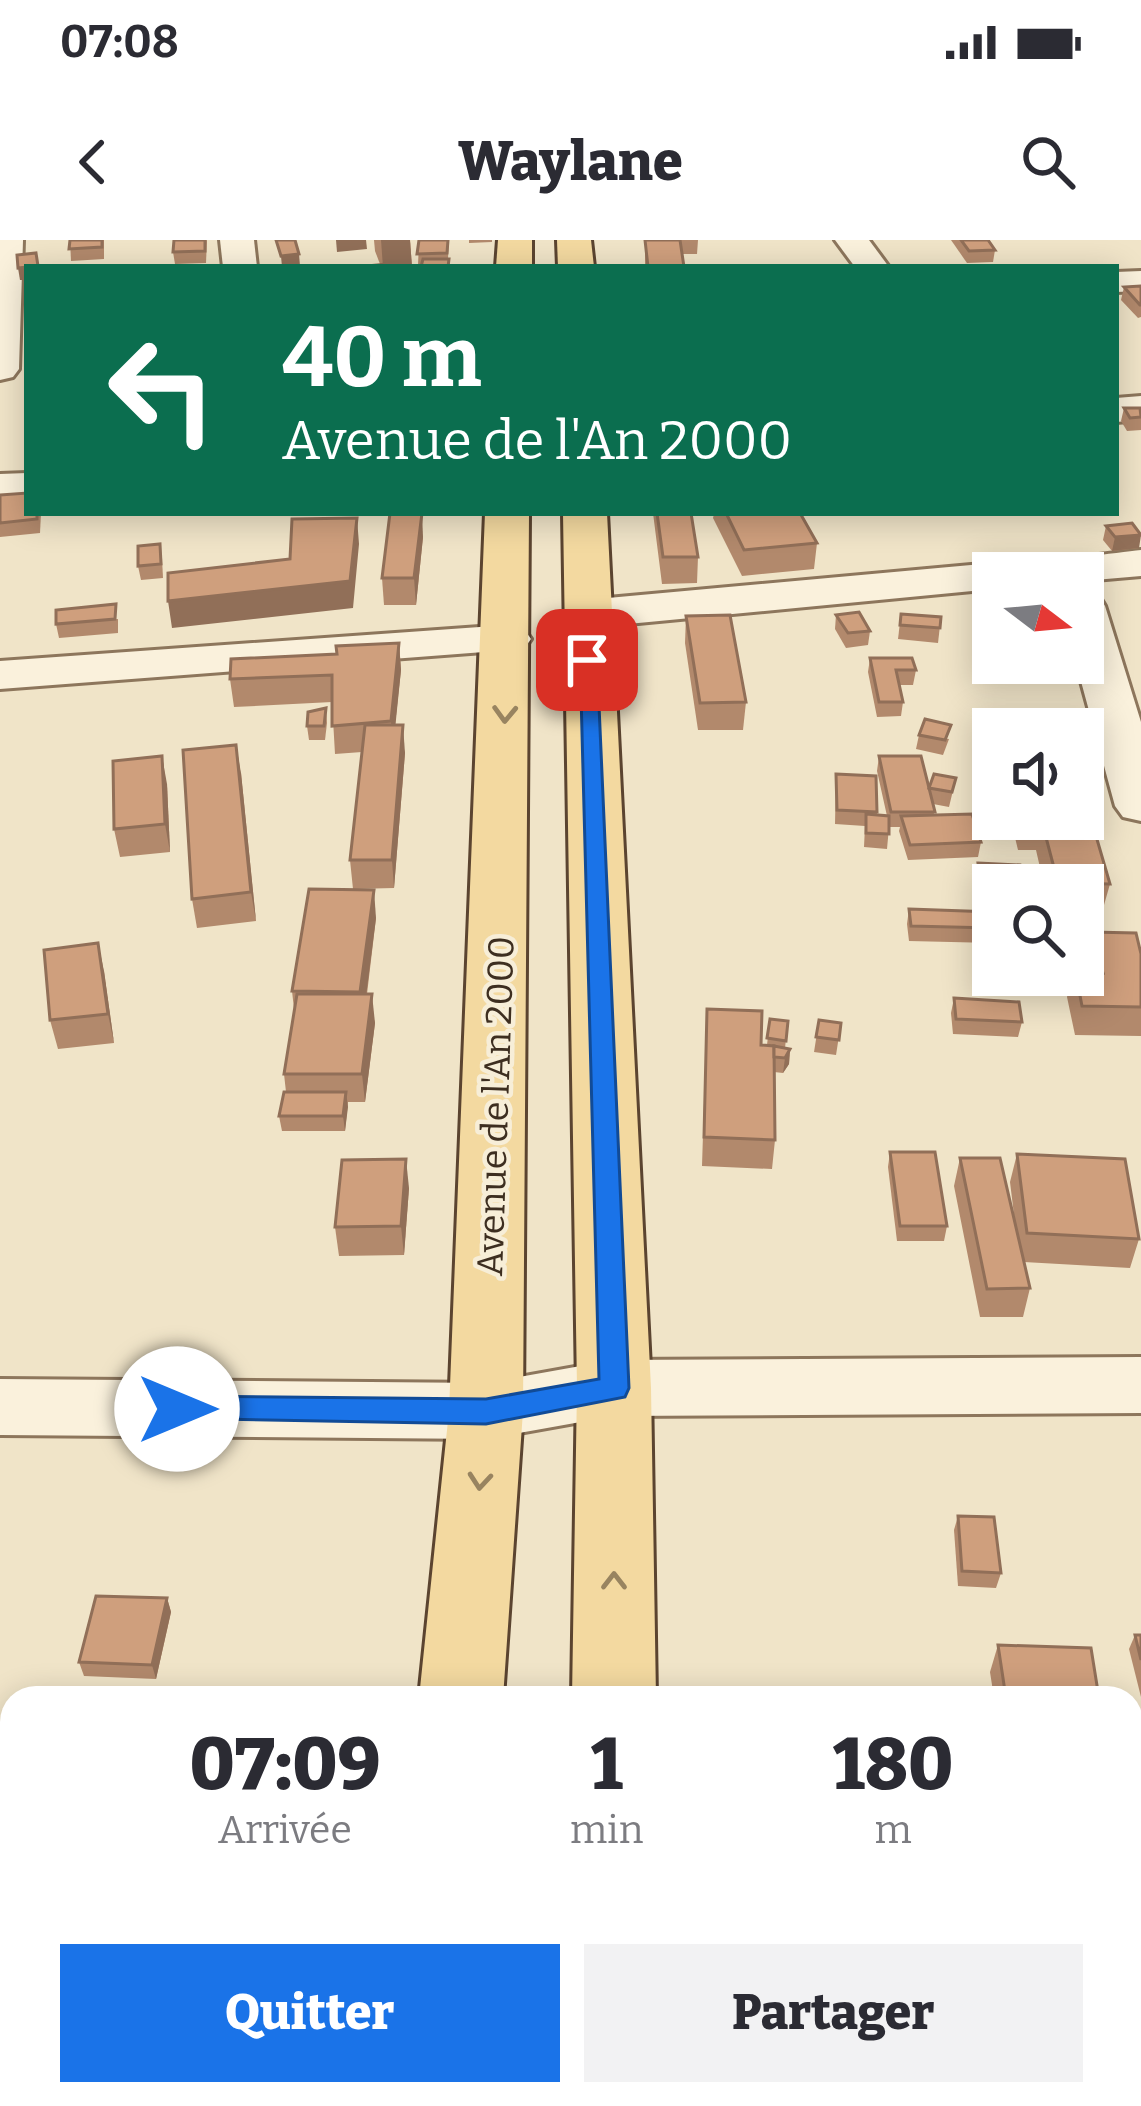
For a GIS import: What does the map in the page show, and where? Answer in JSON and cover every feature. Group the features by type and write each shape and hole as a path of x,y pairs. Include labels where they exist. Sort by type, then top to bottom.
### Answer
{"main road":[{"name":"Avenue de l'An 2000","path":"462,1686 486,1411 508,639 507,516"},
{"path":"585,516 614,1388 614,1686"}],"street":[{"path":"0,369 6,240"},
{"path":"1104,574 1141,563"},
{"path":"586,614 972,578"},
{"path":"0,675 508,639"},
{"path":"1104,678 1141,806"},
{"path":"0,1407 486,1411 614,1388 1141,1385"}],"building":[{"path":"70,240 102,240 102,247 69,249"},
{"path":"174,240 205,240 205,251 173,252"},
{"path":"276,240 295,240 299,254 281,256"},
{"path":"419,240 448,240 447,253 417,254"},
{"path":"645,240 680,240 684,264 648,264"},
{"path":"961,240 988,240 995,250 969,251"},
{"path":"36,253 38,264 18,268 17,255"},
{"path":"423,259 449,259 448,264 422,264"},
{"path":"1141,286 1141,305 1140,305 1124,287"},
{"path":"1124,408 1140,408 1141,417 1130,418"},
{"path":"24,493 24,516 37,519 0,523 0,495"},
{"path":"390,516 422,516 414,578 382,578"},
{"path":"657,516 691,516 698,557 663,557"},
{"path":"727,516 802,516 817,543 744,550"},
{"path":"357,518 350,581 168,601 168,573 290,559 292,519"},
{"path":"1132,523 1141,535 1115,537 1106,526"},
{"path":"160,544 161,564 138,566 138,546"},
{"path":"116,604 115,619 56,624 56,610"},
{"path":"859,612 870,631 848,633 836,615"},
{"path":"901,614 941,617 940,628 900,625"},
{"path":"730,615 746,702 700,703 686,616"},
{"path":"399,643 391,721 332,726 332,675 230,679 231,659 337,654 336,646"},
{"path":"870,658 912,658 916,670 896,670 903,702 879,702"},
{"path":"326,708 324,726 307,726 308,712"},
{"path":"925,719 951,725 945,740 919,735"},
{"path":"365,725 403,725 392,860 350,860"},
{"path":"236,745 251,892 192,899 183,750"},
{"path":"162,756 165,824 114,829 113,761"},
{"path":"879,756 921,756 935,812 891,812"},
{"path":"836,774 876,776 877,812 837,810"},
{"path":"934,774 956,778 952,792 929,788"},
{"path":"866,814 889,816 889,834 866,833"},
{"path":"972,814 972,840 981,842 910,845 901,816"},
{"path":"1047,840 1097,840 1110,884 1104,884 1104,864 1053,864"},
{"path":"309,889 374,890 360,992 292,991"},
{"path":"909,909 972,911 972,927 911,926"},
{"path":"1104,932 1136,933 1141,1007 1082,1006 1080,996 1104,996"},
{"path":"98,943 108,1014 50,1020 44,950"},
{"path":"297,994 372,994 362,1074 284,1074"},
{"path":"954,998 1019,1002 1022,1022 956,1019"},
{"path":"707,1009 762,1011 761,1045 774,1046 775,1140 704,1137"},
{"path":"770,1019 788,1021 786,1041 767,1038"},
{"path":"819,1020 841,1023 839,1040 816,1037"},
{"path":"774,1046 790,1049 785,1058 774,1057"},
{"path":"284,1092 346,1092 343,1116 279,1116"},
{"path":"890,1152 935,1152 947,1226 900,1226"},
{"path":"1017,1154 1125,1159 1139,1239 1027,1233"},
{"path":"960,1158 1000,1158 1030,1288 987,1289"},
{"path":"406,1159 401,1226 335,1227 342,1160"},
{"path":"958,1516 994,1517 1001,1573 962,1571"},
{"path":"96,1596 167,1598 152,1665 79,1662"},
{"path":"998,1645 1091,1648 1097,1686 1004,1686"}],"route":[{"path":"177,1409 486,1411 614,1388 587,660"}]}
